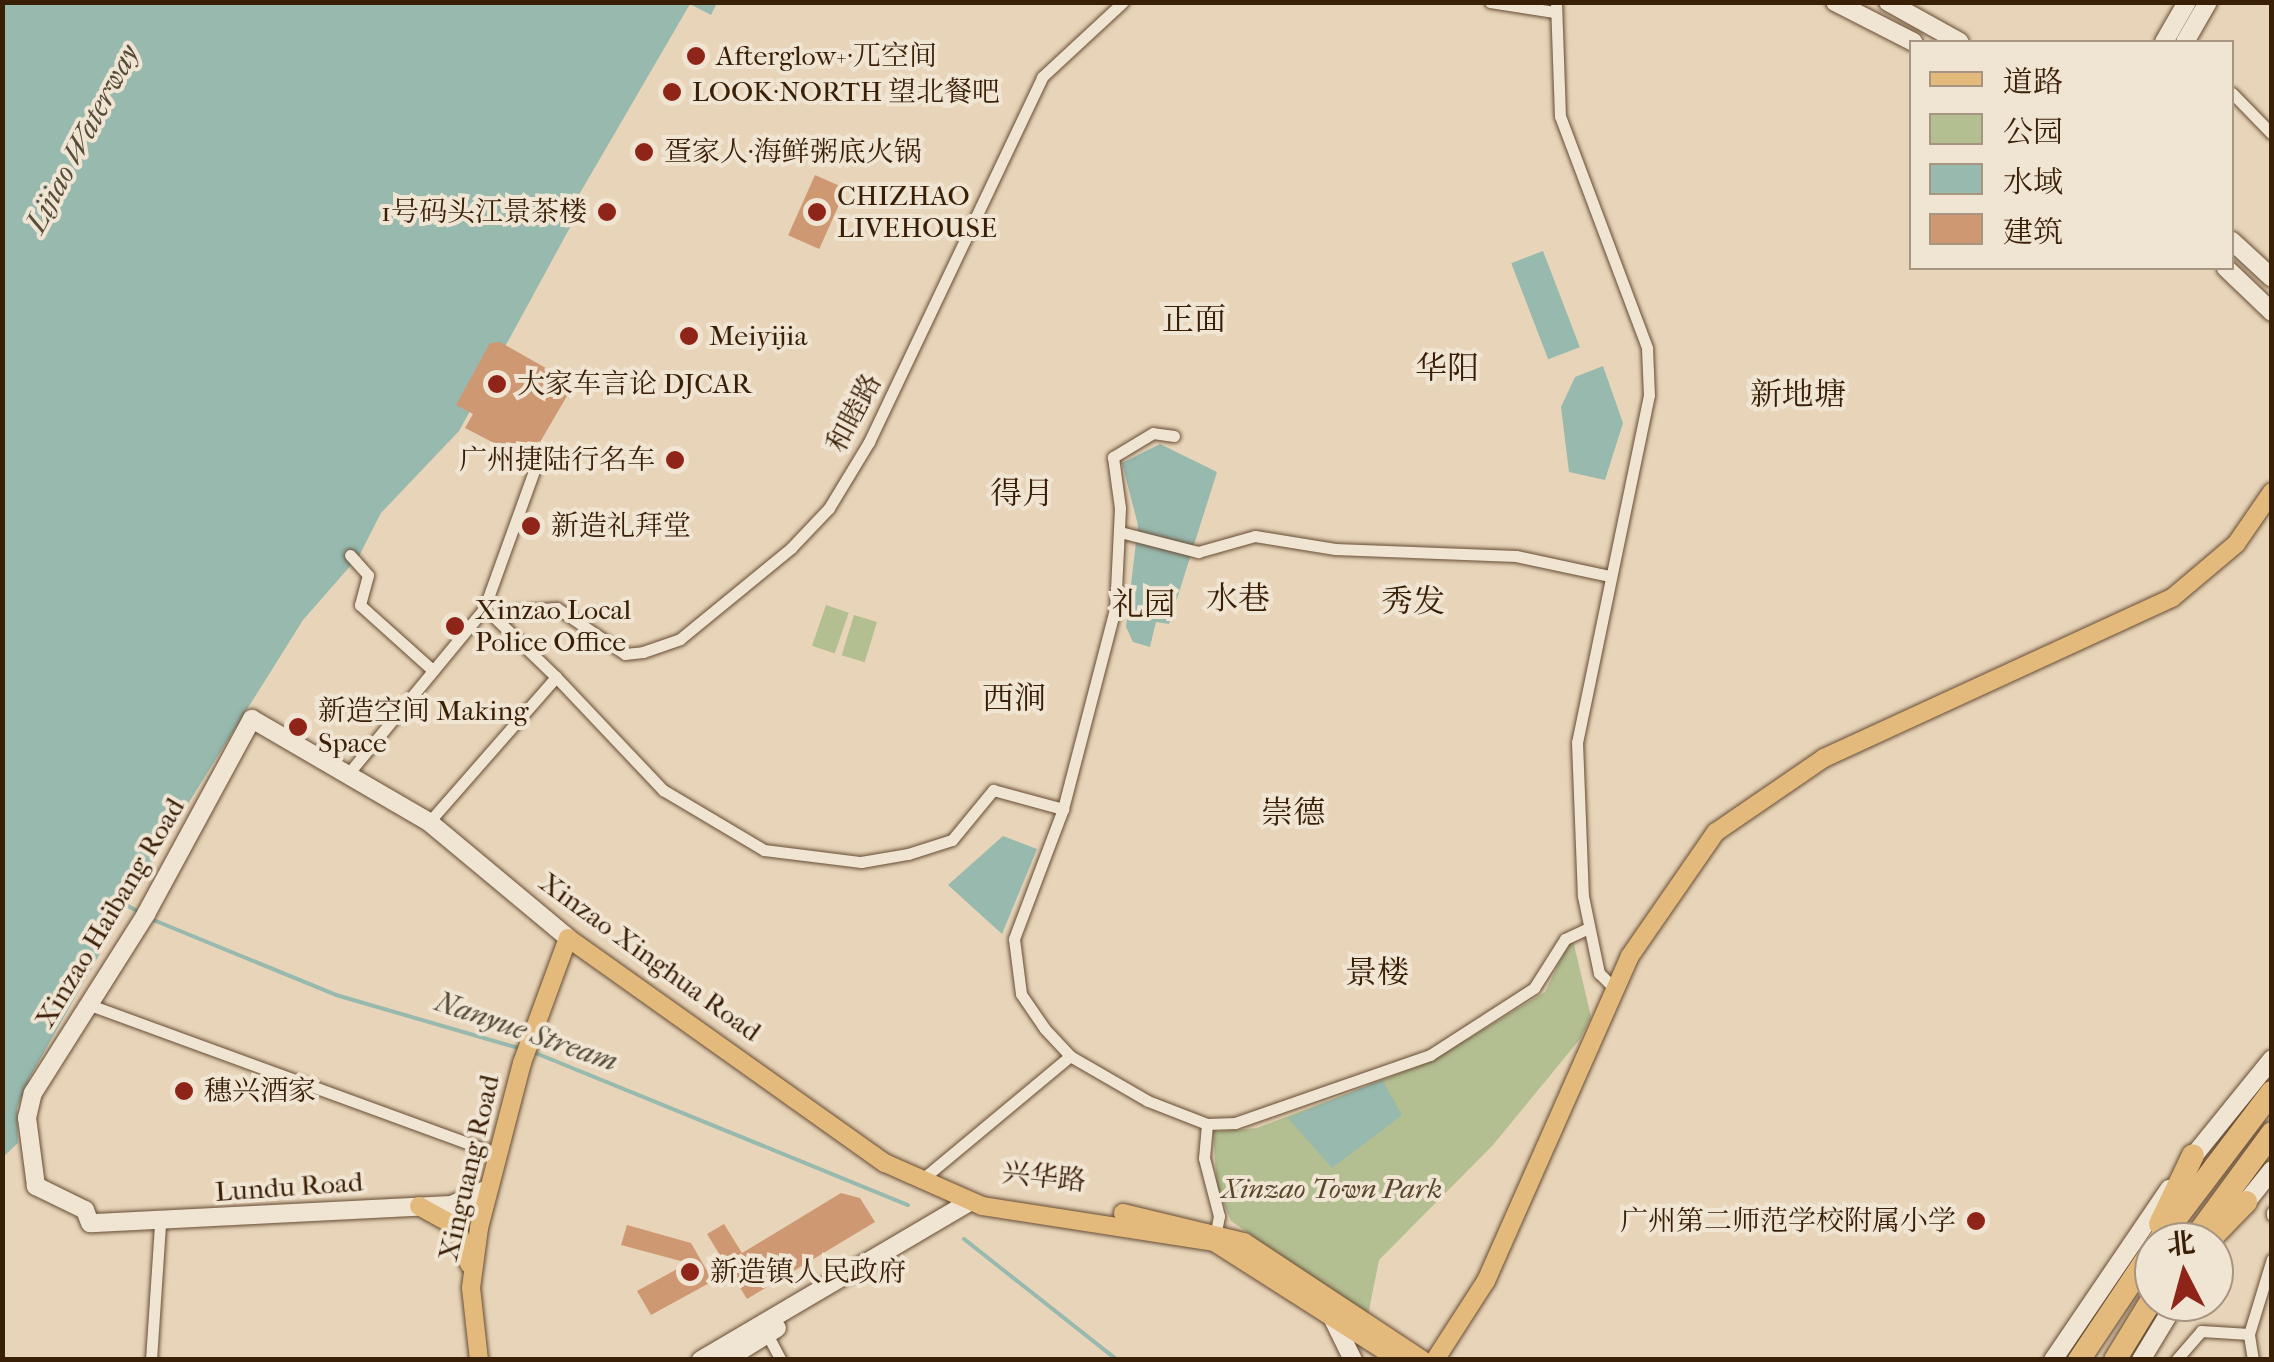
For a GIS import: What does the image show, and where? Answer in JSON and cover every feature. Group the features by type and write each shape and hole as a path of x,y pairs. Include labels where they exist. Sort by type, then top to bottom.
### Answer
{"highway":[{"path":"2173,1222 2272,1092"},
{"path":"2207,1222 2272,1133"},
{"path":"2160,1222 2193,1155"},
{"path":"2226,1222 2246,1202"},
{"path":"2079,1360 2134,1275"},
{"path":"2115,1360 2138,1322"}],"main road":[{"path":"1836,2 1909,40"},
{"path":"1888,2 1956,40"},
{"path":"2165,40 2187,2"},
{"path":"2186,40 2208,2"},
{"path":"2234,243 2272,278"},
{"path":"2228,270 2272,312"},
{"path":"1435,1360 1486,1281 1614,988 1674,882 1753,801 1824,758 2172,598 2236,544 2272,492"},
{"name":"Xinzao Xinghua Road","path":"252,719 430,822 568,938 920,1181 975,1204"},
{"name":"Xinzao Haibang Road","path":"90,1222 84,1210 36,1186 26,1131 33,1093 142,921 252,719"},
{"name":"Xinguang Road","path":"479,1360 472,1278 488,1189 522,1063 568,938"},
{"path":"2053,1360 2193,1155 2272,1060"},
{"path":"2232,1222 2272,1170"},
{"name":"Lundu Road","path":"90,1222 160,1224 466,1203 488,1189"},
{"path":"726,1360 975,1204"},
{"path":"702,1360 975,1204"},
{"name":"兴华路","path":"975,1204 1216,1237 1282,1264 1401,1355"},
{"path":"419,1206 457,1226 472,1278"},
{"name":"兴华路","path":"1216,1237 1401,1355"},
{"path":"1324,1306 1354,1360"},
{"path":"2141,1360 2164,1322"}],"street":[{"name":"和睦路","path":"499,621 514,611 556,608 624,654 643,652 680,639 791,548 828,508 869,442 1042,77 1124,2"},
{"path":"1490,2 1555,7 1560,116 1647,348 1648,395 1577,742 1589,928 1599,973 1614,988"},
{"path":"2234,95 2272,134"},
{"path":"1174,436 1154,434 1112,457 1120,532 1115,609 1063,809 1014,939 1013,966 1021,994 1070,1056 1207,1124 1235,1123 1430,1055 1534,988 1566,940 1589,928"},
{"path":"348,774 430,667 484,609 535,468"},
{"path":"1120,532 1198,552 1256,536 1335,549 1516,556 1609,576"},
{"path":"350,556 368,575 360,605 430,667"},
{"path":"484,609 663,790 764,850 861,862 908,854 952,840 993,790 1063,809"},
{"path":"430,822 556,678"},
{"path":"90,1005 498,1154"},
{"path":"920,1181 1070,1056"},
{"path":"1207,1124 1204,1158 1216,1237"},
{"path":"152,1360 160,1224"},
{"path":"2253,1360 2248,1334 2272,1259"},
{"path":"2176,1360 2201,1331 2248,1334"},
{"path":"767,1334 781,1360"}],"green space":[{"path":"826,605 849,613 835,653 812,646"},
{"path":"854,615 877,622 865,662 842,655"},
{"name":"Xinzao Town Park","path":"1572,936 1591,1017 1580,1039 1493,1145 1379,1260 1368,1315 1231,1221 1217,1187 1213,1132 1257,1128 1432,1061 1545,992"}],"water":[{"name":"Lijiao Waterway","path":"3,3 717,3 711,15 690,4 566,217 573,222 459,431 381,513 359,556 303,620 154,858 30,1077 17,1108 18,1143 3,1157"},
{"path":"1543,251 1580,347 1548,359 1511,263"},
{"path":"1603,366 1623,423 1605,480 1569,472 1561,407 1575,377"},
{"path":"1160,444 1217,472 1169,624 1156,622 1150,647 1133,642 1126,627 1138,525 1122,463"},
{"path":"1003,836 1037,849 1002,934 948,885"},
{"path":"1382,1080 1402,1115 1332,1168 1288,1118"}],"building":[{"name":"CHIZHAO LIVEHOUSE","path":"815,175 846,189 819,249 788,235"},
{"path":"500,342 574,384 529,461 465,428 473,414 456,405 490,343"},
{"path":"841,1193 860,1198 875,1222 747,1299 707,1234 724,1224 742,1253"},
{"name":"新造镇人民政府","path":"627,1225 691,1243 713,1281 651,1315 637,1291 688,1263 621,1245"}],"waterway":[{"name":"Nanyue Stream","path":"128,906 139,912"},
{"name":"Nanyue Stream","path":"151,919 336,995 519,1048"},
{"name":"Nanyue Stream","path":"533,1052 908,1205"},
{"name":"Nanyue Stream","path":"964,1239 1117,1360"}],"place":[{"name":"Afterglow+·兀空间","path":"696,56"},
{"name":"LOOK·NORTH 望北餐吧","path":"672,92"},
{"name":"疍家人·海鲜粥底火锅","path":"644,152"},
{"name":"1号码头江景茶楼","path":"607,212"},
{"name":"CHIZHAO LIVEHOUSE","path":"817,212"},
{"name":"Meiyijia","path":"689,336"},
{"name":"大家车言论 DJCAR","path":"497,384"},
{"name":"广州捷陆行名车","path":"675,460"},
{"name":"新造礼拜堂","path":"531,526"},
{"name":"Xinzao Local Police Office","path":"455,626"},
{"name":"新造空间 Making Space","path":"298,727"},
{"name":"穗兴酒家","path":"184,1091"},
{"name":"广州第二师范学校附属小学","path":"1976,1221"},
{"name":"新造镇人民政府","path":"690,1272"}],"district":[{"name":"正面","path":"1194,320"},
{"name":"华阳","path":"1447,369"},
{"name":"新地塘","path":"1798,395"},
{"name":"得月","path":"1022,494"},
{"name":"水巷","path":"1238,599"},
{"name":"秀发","path":"1413,602"},
{"name":"礼园","path":"1144,605"},
{"name":"西涧","path":"1014,699"},
{"name":"崇德","path":"1293,813"},
{"name":"景楼","path":"1377,973"}]}
